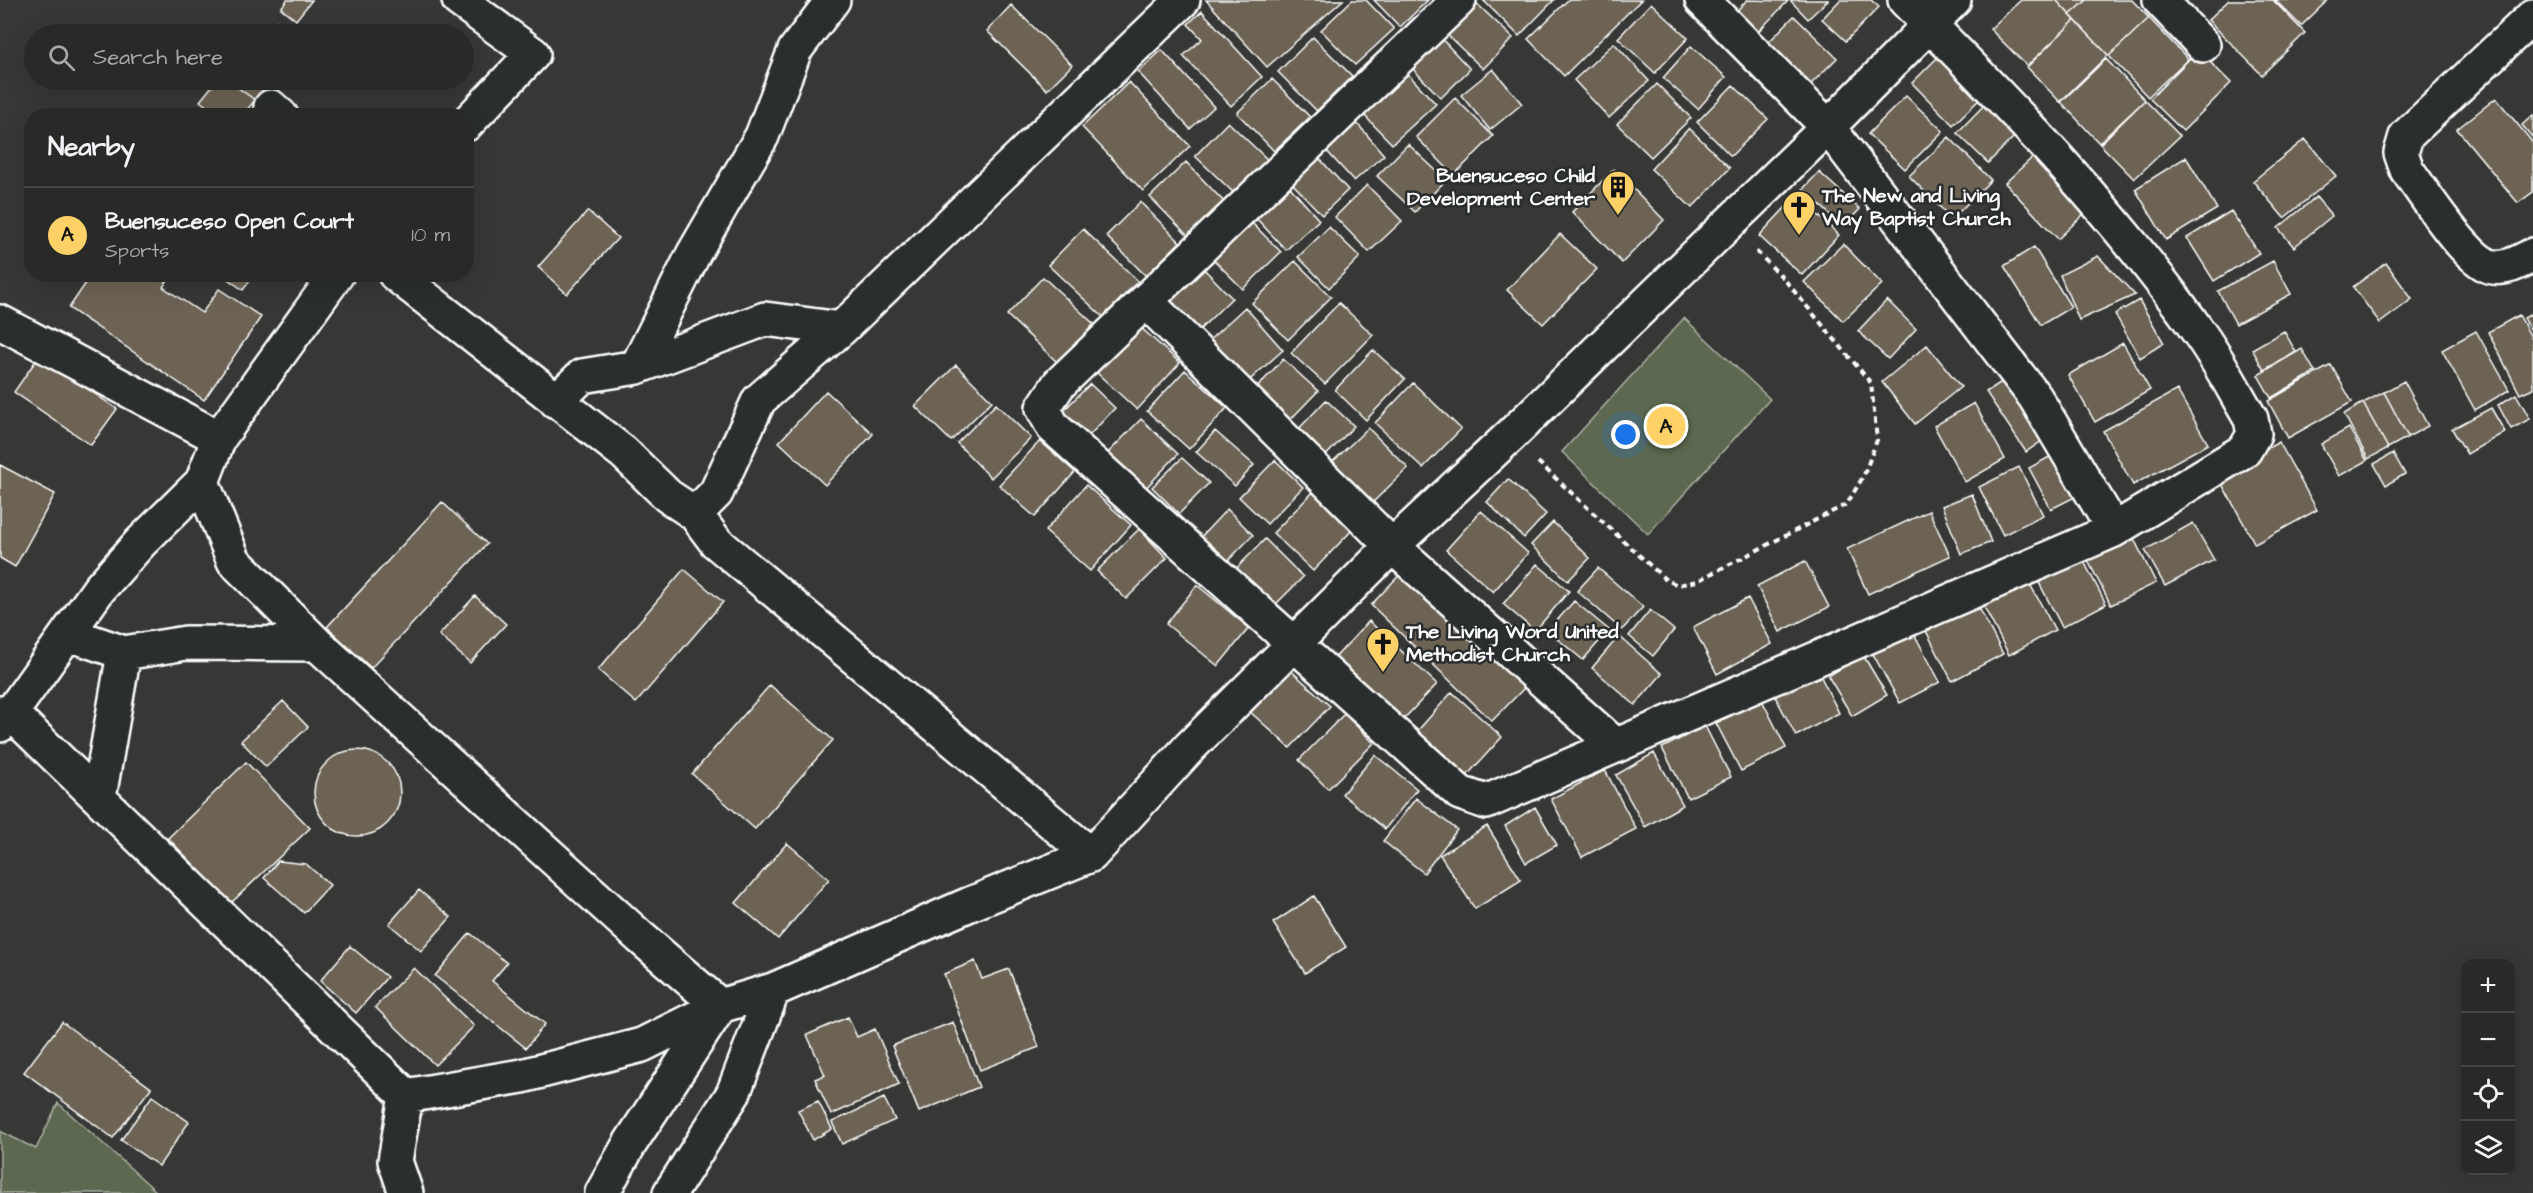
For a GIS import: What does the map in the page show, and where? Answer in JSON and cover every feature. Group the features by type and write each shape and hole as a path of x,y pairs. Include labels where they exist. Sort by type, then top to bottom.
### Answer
{"street":[{"path":"459,0 533,54 474,116"},
{"path":"637,367 694,253 762,136 795,50 833,0"},
{"path":"695,514 716,493 759,400 842,329 1183,0"},
{"path":"1458,0 1147,302 1059,384 1043,408 1053,426 1460,793 1486,802 2114,530 2245,450 2254,434 2251,419 2203,338 2135,248 2048,149 1905,0"},
{"path":"1702,0 1828,127 2035,397 2114,530"},
{"path":"406,1096 522,1076 642,1045 720,1006 773,990 970,904 1091,855 1190,747 1392,546 1510,436 1828,127 1954,0"},
{"path":"2178,6 2203,45"},
{"path":"2533,16 2406,136 2401,153 2407,170 2472,256 2490,267 2511,266 2533,255"},
{"path":"331,282 219,438 202,482 140,543 99,589 69,634 4,717 99,797 406,1096"},
{"path":"405,282 624,453 668,496 695,514 716,542 1091,855"},
{"path":"1147,302 1392,546 1615,745"},
{"path":"556,401 582,376 637,367 765,319 842,329"},
{"path":"0,322 219,438"},
{"path":"202,482 234,561 317,644 640,937 720,1006"},
{"path":"69,634 124,653 186,643 317,644"},
{"path":"99,797 124,653"},
{"path":"670,1193 733,1094 773,990"},
{"path":"602,1193 629,1145 720,1006"},
{"path":"406,1096 395,1161 406,1193"}],"path":[{"path":"1510,436 1666,580 1678,585 1697,581 1847,504 1864,475 1877,440 1871,383 1784,279 1727,223"}],"green space":[{"path":"1684,318 1770,399 1648,534 1562,452"},
{"path":"58,1103 158,1193 0,1193 0,1131 36,1149"}],"building":[{"path":"287,0 312,0 296,20 281,8"},
{"path":"1206,0 1343,0 1267,67"},
{"path":"1352,0 1366,0 1394,29 1355,65 1321,30"},
{"path":"1374,0 1428,0 1400,27"},
{"path":"1473,0 1513,38 1483,69 1442,30"},
{"path":"1483,0 1554,0 1519,36"},
{"path":"1568,0 1641,0 1564,76 1528,39"},
{"path":"1747,0 1788,1 1746,44 1725,23"},
{"path":"1790,0 1828,0 1808,19"},
{"path":"1840,0 1871,0 1879,7 1846,41 1822,19"},
{"path":"2021,0 2056,0 2075,20 2027,66 1990,29"},
{"path":"2056,0 2087,0 2070,15"},
{"path":"2087,0 2132,0 2149,18 2109,56 2070,15"},
{"path":"2229,0 2273,0 2305,33 2262,75 2208,20"},
{"path":"2275,0 2328,0 2301,26"},
{"path":"1651,3 1688,38 1655,73 1618,38"},
{"path":"1011,5 1072,65 1047,90 987,31"},
{"path":"1202,11 1262,77 1231,106 1183,56 1202,39 1188,24"},
{"path":"1794,16 1837,58 1803,92 1760,51"},
{"path":"2149,18 2188,59 2148,97 2109,56"},
{"path":"2075,20 2108,55 2060,102 2027,67"},
{"path":"1439,36 1470,69 1441,98 1409,65"},
{"path":"1313,37 1352,76 1317,111 1278,72"},
{"path":"1614,43 1649,81 1609,118 1574,80"},
{"path":"1691,46 1726,77 1698,109 1663,78"},
{"path":"1162,50 1214,107 1190,129 1138,72"},
{"path":"2198,50 2231,83 2183,131 2150,99"},
{"path":"1941,54 1982,97 1953,125 1912,83"},
{"path":"2106,59 2145,100 2099,143 2061,102"},
{"path":"1493,69 1522,104 1490,130 1461,95"},
{"path":"1406,72 1436,104 1392,144 1363,114"},
{"path":"1272,79 1310,117 1274,151 1237,113"},
{"path":"1129,82 1190,146 1143,191 1082,127"},
{"path":"1657,84 1691,118 1651,157 1617,124"},
{"path":"1733,85 1768,119 1731,156 1697,122"},
{"path":"209,90 241,90 255,100 248,108 209,108 200,101"},
{"path":"241,90 262,90 255,100"},
{"path":"1906,96 1943,131 1905,169 1868,134"},
{"path":"1455,98 1493,136 1454,175 1416,137"},
{"path":"2496,98 2533,143 2533,192 2518,203 2457,129"},
{"path":"2145,100 2180,136 2134,179 2100,144"},
{"path":"1988,101 2019,132 1988,163 1957,133"},
{"path":"2533,115 2533,138 2522,125"},
{"path":"1228,122 1269,161 1236,195 1195,156"},
{"path":"1356,122 1384,155 1354,181 1325,149"},
{"path":"1689,128 1730,168 1692,208 1651,169"},
{"path":"1949,137 1991,180 1952,219 1909,176"},
{"path":"2305,139 2336,176 2284,218 2253,181"},
{"path":"1408,144 1446,180 1415,212 1377,176"},
{"path":"2035,155 2087,211 2058,239 2005,183"},
{"path":"2186,157 2217,209 2166,240 2135,189"},
{"path":"1319,158 1348,190 1322,215 1292,183"},
{"path":"1186,162 1226,204 1190,238 1150,197"},
{"name":"Buensuceso Child Development Center","path":"1614,169 1664,220 1622,263 1572,212"},
{"path":"1819,172 1860,209 1843,227 1803,189"},
{"path":"1367,185 1402,221 1369,252 1335,217"},
{"path":"1290,187 1319,220 1286,250 1255,217"},
{"name":"The New and Living Way Baptist Church","path":"1797,195 1839,235 1802,275 1759,236"},
{"path":"2316,197 2332,216 2294,247 2278,228"},
{"path":"1140,202 1180,242 1146,276 1106,236"},
{"path":"588,211 618,238 567,294 538,267"},
{"path":"2231,211 2259,253 2214,281 2187,238"},
{"path":"1249,220 1281,252 1243,289 1211,257"},
{"path":"1329,227 1360,257 1329,288 1298,257"},
{"path":"1083,229 1138,281 1103,317 1048,265"},
{"path":"1560,234 1597,269 1543,324 1507,290"},
{"path":"1843,244 1882,284 1843,321 1804,282"},
{"path":"2034,247 2071,307 2041,325 2004,266"},
{"path":"2098,256 2135,295 2079,320 2060,275"},
{"path":"1295,261 1331,297 1288,340 1252,303"},
{"path":"2273,261 2291,294 2236,324 2218,291"},
{"path":"2386,263 2412,299 2380,323 2353,287"},
{"path":"1201,266 1232,298 1190,339 1158,307"},
{"path":"1043,277 1094,324 1058,363 1007,315"},
{"path":"87,282 166,282 163,287 202,313 219,289 261,317 204,400 69,308"},
{"path":"232,282 249,282 243,290"},
{"path":"1887,300 1916,329 1888,359 1858,331"},
{"path":"2139,300 2164,343 2140,358 2115,314"},
{"path":"1339,303 1373,335 1325,384 1291,353"},
{"path":"1245,307 1283,350 1242,387 1204,345"},
{"path":"2533,313 2533,334 2524,318"},
{"path":"2519,315 2533,341 2533,388 2520,394 2488,332"},
{"path":"1139,326 1180,363 1137,410 1097,373"},
{"path":"2284,331 2296,352 2264,370 2252,349"},
{"path":"2476,331 2509,390 2475,410 2442,350"},
{"path":"2123,343 2150,390 2095,422 2068,375"},
{"path":"1927,345 1961,387 1915,424 1882,382"},
{"path":"2302,349 2315,372 2271,398 2258,375"},
{"path":"1373,350 1405,379 1366,420 1335,390"},
{"path":"39,356 117,409 91,445 14,392"},
{"path":"1283,359 1318,391 1289,421 1255,390"},
{"path":"956,365 992,401 951,441 915,406"},
{"path":"2331,365 2352,402 2288,438 2268,401"},
{"path":"1185,370 1227,408 1189,449 1147,411"},
{"path":"2006,379 2046,438 2026,452 1986,392"},
{"path":"2404,381 2428,426 2408,437 2384,392"},
{"path":"1413,383 1461,429 1423,468 1375,423"},
{"path":"1090,384 1115,408 1086,439 1060,414"},
{"path":"2177,390 2208,444 2133,485 2103,431"},
{"path":"826,391 873,434 825,485 779,442"},
{"path":"2384,392 2408,437 2388,448 2363,403"},
{"path":"2516,394 2530,419 2511,429 2498,405"},
{"path":"1326,400 1354,426 1319,463 1291,437"},
{"path":"1974,403 2005,459 1965,482 1934,426"},
{"path":"2363,403 2388,448 2368,459 2344,414"},
{"path":"996,404 1031,438 991,478 957,443"},
{"path":"2491,408 2505,432 2467,454 2452,429"},
{"path":"1141,419 1178,454 1143,491 1106,455"},
{"path":"1368,428 1408,468 1366,509 1326,468"},
{"path":"2349,428 2367,461 2339,476 2321,444"},
{"path":"1215,431 1254,465 1235,486 1196,452"},
{"path":"1040,441 1075,472 1035,517 999,485"},
{"path":"2279,442 2317,510 2255,544 2217,475"},
{"path":"2393,453 2405,474 2386,485 2374,464"},
{"path":"2053,455 2075,497 2051,509 2029,468"},
{"path":"1182,458 1209,483 1179,514 1152,487"},
{"path":"1275,460 1303,487 1267,524 1239,497"},
{"path":"0,465 55,494 15,567 0,558"},
{"path":"2019,467 2043,515 2003,535 1979,487"},
{"path":"1508,479 1546,514 1524,538 1487,502"},
{"path":"1086,485 1131,525 1090,571 1045,531"},
{"path":"1317,488 1356,526 1313,571 1273,533"},
{"path":"1972,494 1991,542 1961,554 1942,506"},
{"path":"442,502 487,544 371,668 327,627"},
{"path":"1227,509 1253,535 1223,566 1197,541"},
{"path":"1481,511 1528,553 1493,592 1446,550"},
{"path":"1929,511 1950,556 1868,594 1847,549"},
{"path":"1553,522 1590,558 1568,581 1531,545"},
{"path":"2193,523 2214,560 2165,586 2145,550"},
{"path":"1139,529 1167,558 1126,599 1097,571"},
{"path":"2129,529 2156,583 2111,605 2083,551"},
{"path":"1265,539 1303,577 1267,613 1229,576"},
{"path":"2078,550 2106,604 2062,627 2034,573"},
{"path":"1805,561 1829,607 1780,632 1757,586"},
{"path":"1537,564 1569,591 1535,631 1503,604"},
{"path":"1407,567 1529,683 1492,721 1371,605"},
{"path":"1598,568 1643,607 1622,630 1577,591"},
{"path":"684,569 723,602 636,703 598,670"},
{"path":"2025,575 2055,630 2009,655 1980,599"},
{"path":"1197,585 1249,628 1218,666 1166,624"},
{"path":"475,596 506,624 470,663 439,635"},
{"path":"1748,598 1772,644 1717,674 1693,627"},
{"path":"1975,600 2003,654 1952,681 1924,627"},
{"path":"1574,601 1609,630 1583,660 1548,631"},
{"path":"1650,610 1674,630 1653,656 1629,636"},
{"name":"The Living Word United Methodist Church","path":"1369,621 1437,684 1398,725 1330,663"},
{"path":"1913,632 1940,682 1900,703 1873,654"},
{"path":"1619,636 1662,674 1635,705 1592,668"},
{"path":"1863,655 1887,695 1852,716 1828,676"},
{"path":"1287,667 1330,706 1290,748 1248,710"},
{"path":"1819,673 1839,713 1796,736 1775,696"},
{"path":"770,685 833,740 755,829 692,774"},
{"path":"1452,692 1502,737 1462,781 1413,736"},
{"path":"1762,700 1786,748 1741,771 1716,723"},
{"path":"283,701 308,727 266,767 241,741"},
{"path":"1344,714 1374,743 1328,789 1299,760"},
{"path":"1705,726 1731,777 1688,798 1662,748"},
{"path":"357,750 373,754 387,763 396,777 400,793 396,809 387,823 373,832 357,836 341,832 327,823 318,809 314,793 318,777 327,763 341,754"},
{"path":"1654,753 1683,805 1645,827 1616,775"},
{"path":"1375,755 1417,789 1385,829 1342,794"},
{"path":"246,762 310,828 231,903 168,838"},
{"path":"1605,770 1636,829 1582,857 1551,799"},
{"path":"1416,798 1457,830 1424,873 1383,841"},
{"path":"1535,807 1557,845 1526,863 1505,826"},
{"path":"1487,826 1521,880 1475,909 1440,855"},
{"path":"787,843 829,879 778,939 736,903"},
{"path":"278,861 306,864 330,885 304,913 264,878"},
{"path":"419,890 451,917 421,951 389,924"},
{"path":"1314,896 1346,947 1305,973 1273,923"},
{"path":"470,933 507,963 492,981 545,1024 526,1048 435,976"},
{"path":"350,946 387,977 356,1013 320,981"},
{"path":"975,961 982,979 1009,969 1039,1047 980,1070 944,974"},
{"path":"414,968 474,1026 435,1065 375,1007"},
{"path":"848,1017 857,1037 875,1029 899,1084 831,1115 815,1079 825,1075 807,1035"},
{"path":"62,1022 151,1088 113,1138 24,1072"},
{"path":"953,1022 979,1087 919,1112 892,1046"},
{"path":"152,1096 189,1122 159,1166 121,1140"},
{"path":"884,1098 895,1120 842,1144 832,1122"},
{"path":"818,1101 832,1129 813,1140 798,1110"}],"place":[{"name":"Buensuceso Child Development Center","path":"1618,216"},
{"name":"The New and Living Way Baptist Church","path":"1799,236"},
{"name":"Buensuceso Open Court","path":"1666,426"},
{"name":"The Living Word United Methodist Church","path":"1383,673"}]}
